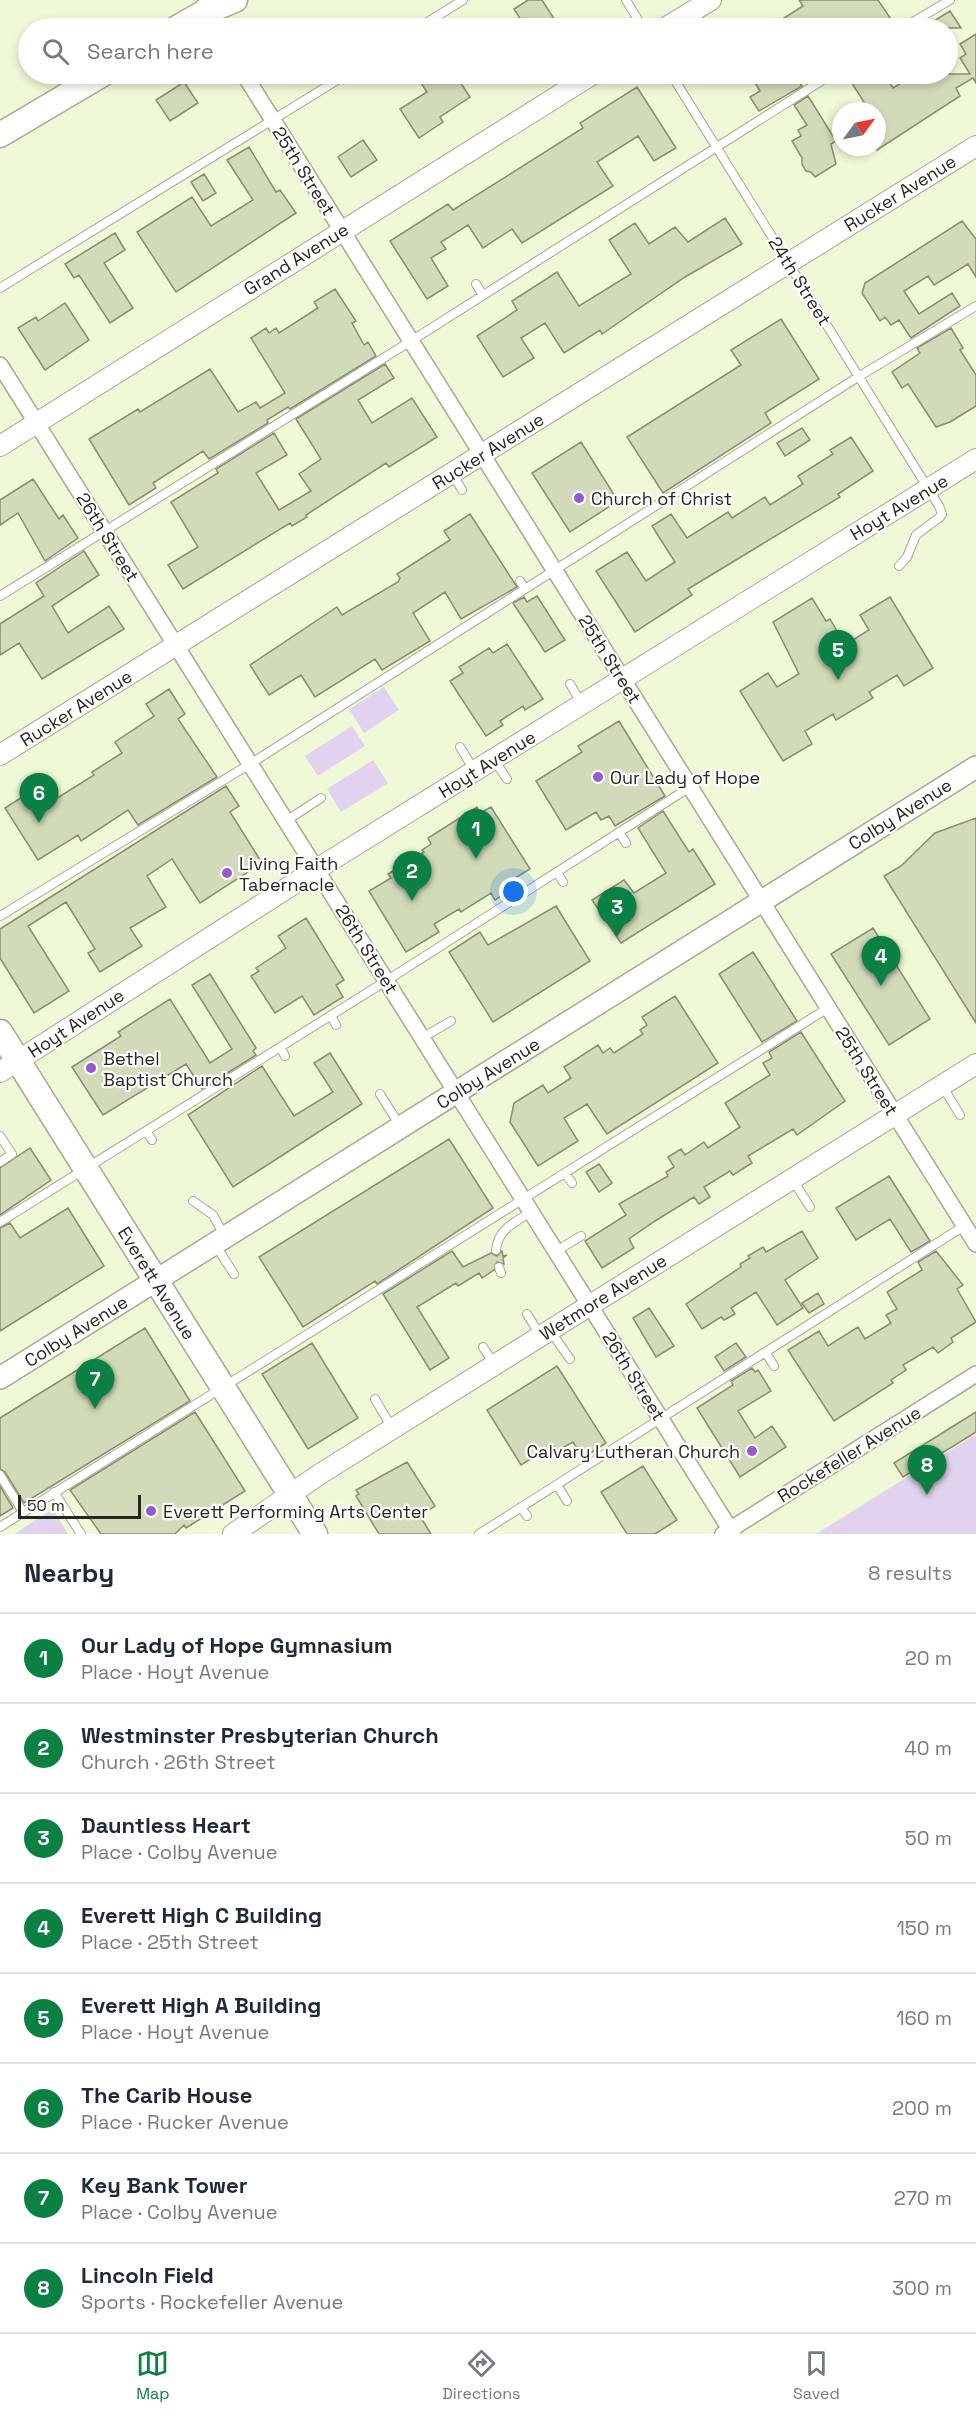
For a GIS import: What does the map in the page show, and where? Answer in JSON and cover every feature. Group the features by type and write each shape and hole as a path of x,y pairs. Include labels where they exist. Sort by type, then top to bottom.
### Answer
{"main road":[{"path":"208,13 235,0"},
{"path":"0,135 86,84"},
{"name":"Colby Avenue","path":"0,1378 976,767"},
{"name":"Everett Avenue","path":"0,1032 9,1066 86,1168 315,1534"}],"street":[{"path":"681,18 711,0"},
{"name":"25th Street","path":"250,84 976,1244"},
{"name":"Grand Avenue","path":"0,446 577,84"},
{"name":"Rucker Avenue","path":"0,755 177,646 457,482 482,454 976,146"},
{"name":"26th Street","path":"0,365 662,1420 728,1532"},
{"name":"Hoyt Avenue","path":"9,1066 317,869 976,459"},
{"name":"Wetmore Avenue","path":"233,1534 290,1494 976,1064"},
{"name":"Rockefeller Avenue","path":"728,1532 976,1374"}],"lane":[{"path":"434,18 463,0"},
{"path":"626,0 637,18"},
{"path":"920,18 950,0"},
{"path":"0,288 331,84"},
{"name":"24th Street","path":"677,84 942,514 916,535 907,557 899,566"},
{"path":"0,596 483,295 646,187 716,147 816,84"},
{"path":"476,284 483,295"},
{"path":"0,916 250,764 522,585 554,570 646,507 976,306"},
{"path":"570,684 582,705"},
{"path":"460,747 475,772"},
{"path":"494,760 507,779"},
{"path":"0,1222 331,1016 690,787"},
{"path":"286,821 321,798"},
{"path":"619,832 626,843"},
{"path":"556,860 563,882"},
{"path":"496,1250 497,1241 503,1230 565,1173 739,1060 828,1008"},
{"path":"331,1016 336,1025"},
{"path":"422,1038 451,1021"},
{"path":"280,1047 285,1056"},
{"path":"942,1086 960,1115"},
{"path":"380,1094 401,1128"},
{"path":"146,1131 152,1140"},
{"path":"0,1136 12,1154 0,1162"},
{"path":"565,1173 572,1183"},
{"path":"792,1179 810,1208"},
{"path":"193,1201 213,1215 220,1241 234,1274"},
{"path":"0,1527 222,1386 279,1346 327,1322 527,1206"},
{"path":"479,1534 662,1420 964,1226"},
{"path":"556,1251 581,1236"},
{"path":"856,1282 862,1291"},
{"path":"527,1314 570,1359"},
{"path":"327,1322 332,1330"},
{"path":"483,1347 494,1366"},
{"path":"766,1353 774,1366"},
{"path":"375,1399 393,1429"},
{"path":"619,1436 624,1443"},
{"path":"0,1475 23,1512"},
{"path":"557,1485 567,1501"},
{"path":"54,1492 81,1534"},
{"path":"521,1507 527,1516"}],"shaded area":[{"path":"384,687 399,710 364,733 349,709"},
{"path":"352,726 365,746 318,776 305,756"},
{"path":"373,760 388,783 341,812 327,789"},
{"path":"976,1434 976,1534 816,1534"},
{"path":"53,1509 68,1534 14,1534"}],"building":[{"path":"528,0 542,0 554,18 520,18 514,9"},
{"path":"799,0 878,0 890,18 784,18 803,6"},
{"path":"950,11 955,18 938,18"},
{"path":"976,34 976,83 973,78 956,88 960,96 886,144 886,102 864,102 852,84 890,84 893,88 899,84 958,84 958,74 970,74 960,58 966,54 960,44"},
{"path":"181,84 185,84 198,103 170,121 156,100"},
{"path":"422,84 462,84 470,97 440,117 443,122 419,138 400,109 427,92"},
{"path":"756,84 801,84 802,86 759,111 750,97 760,91"},
{"path":"637,87 676,148 654,161 638,136 597,162 613,186 522,243 512,229 483,248 468,225 441,242 446,249 431,258 448,286 427,299 390,241 448,204 453,210 583,128 580,123"},
{"path":"808,96 832,135 832,156 836,164 815,177 811,172 806,171 802,158 792,141 801,136 798,130 807,125 794,105"},
{"path":"363,140 377,160 351,177 338,157"},
{"path":"249,147 276,192 280,190 296,213 176,292 137,232 192,197 211,226 253,200 227,160"},
{"path":"204,174 216,193 203,201 191,182"},
{"path":"725,218 742,244 685,277 602,334 600,330 564,353 545,323 521,338 534,358 503,377 477,336 517,310 512,301 557,272 579,306 631,274 609,240 635,223 649,244 675,227 688,242"},
{"path":"962,221 976,239 976,277 968,264 934,285 928,276 904,291 919,314 952,293 960,306 911,338 899,320 891,325 885,317 880,321 862,293 865,283"},
{"path":"115,233 125,250 104,263 133,308 110,323 79,275 74,278 65,264"},
{"path":"335,289 356,321 352,323 364,345 368,342 376,356 290,409 288,407 267,420 268,423 209,459 203,451 153,483 156,488 129,505 89,439 138,409 140,412 210,369 238,412 256,402 260,408 285,393 251,338 266,328 269,333 276,328 279,333 318,308 314,302"},
{"path":"65,303 89,340 45,370 18,328 36,317 38,321"},
{"path":"781,319 819,379 765,413 771,423 663,493 627,437 741,365 731,350"},
{"path":"951,328 963,348 960,350 976,375 976,406 950,422 936,427 908,384 902,388 892,372 920,353 917,348"},
{"path":"385,364 394,378 358,400 372,423 412,398 437,437 389,467 386,463 306,515 307,517 292,526 290,523 183,589 168,565 198,547 171,502 218,473 216,469 274,433 287,455 256,473 279,510 311,491 299,474 321,459 296,419"},
{"path":"802,428 810,440 785,456 777,443"},
{"path":"851,437 873,471 838,494 840,497 688,589 692,595 635,632 596,571 627,552 646,581 675,562 652,526 671,514 687,538 728,512 732,518 765,497 770,505 803,484 798,476 833,454 830,450"},
{"path":"581,442 618,501 570,532 532,473"},
{"path":"33,479 59,519 63,515 78,538 45,561 18,513 0,525 0,500"},
{"path":"470,514 517,587 461,619 445,592 413,613 430,641 382,670 375,659 315,697 301,675 269,695 250,665 337,607 342,615 398,582 400,578 397,574 450,540 444,531"},
{"path":"84,551 99,575 52,606 68,633 109,606 124,629 42,679 19,643 0,655 0,624 44,596 36,583"},
{"path":"537,596 565,640 545,652 513,603 524,597 527,602"},
{"path":"890,597 933,668 904,686 897,675 869,692 873,698 836,720 833,714 805,731 812,744 783,761 740,691 768,673 777,687 799,674 773,622 812,598 826,621 830,619 845,645 869,630 860,615"},
{"path":"507,644 543,699 525,710 523,706 500,721 503,725 486,736 450,681 463,673 459,667 489,648 493,653"},
{"path":"169,689 185,714 178,719 217,777 138,825 128,810 81,841 78,835 38,860 5,808 41,785 51,802 94,775 92,772 122,753 115,742 154,716 146,704"},
{"name":"Our Lady of Hope","path":"619,721 665,796 615,826 609,816 601,820 596,812 566,830 536,781 582,752 578,746"},
{"path":"226,786 239,806 230,812 262,863 200,903 172,859 147,876 166,907 130,928 142,946 100,972 88,953 95,949 66,902 28,926 69,991 34,1013 0,958 0,929"},
{"path":"477,807 480,813 491,807 530,869 510,881 514,888 495,900 491,893 461,912 459,909 434,924 439,932 406,952 369,891 391,878 388,874 424,852 422,850 431,844 428,838"},
{"path":"663,811 689,852 693,849 715,884 621,943 592,900 624,880 634,893 666,873 638,828"},
{"path":"976,818 976,1023 884,876 901,866 935,833"},
{"path":"556,906 590,961 493,1022 449,952 480,932 488,945"},
{"path":"306,918 344,980 336,985 343,997 314,1015 302,996 275,1013 251,976 259,971 256,968 286,948 278,936"},
{"path":"873,928 930,1019 889,1045 831,954"},
{"path":"753,952 797,1021 762,1042 719,974"},
{"path":"210,974 256,1048 253,1051 256,1055 202,1089 186,1064 103,1115 72,1067 121,1036 118,1032 170,999 210,1063 232,1049 192,985"},
{"path":"675,996 718,1063 607,1134 587,1104 564,1118 578,1141 538,1166 510,1122 514,1103 543,1085 548,1093 571,1078 564,1067 598,1045 603,1053 610,1048 614,1053 643,1034 640,1030 647,1025 642,1017"},
{"path":"801,1032 845,1101 797,1135 793,1129 748,1156 752,1163 733,1175 730,1171 704,1187 710,1197 699,1204 694,1197 655,1221 629,1239 634,1248 602,1268 585,1241 626,1215 619,1204 668,1176 666,1172 674,1167 668,1157 681,1149 685,1155 704,1142 708,1148 740,1127 725,1103 770,1075 763,1063 772,1058 769,1052"},
{"path":"330,1053 362,1104 233,1187 188,1115 262,1066 294,1116 333,1092 314,1063"},
{"path":"449,1139 493,1208 377,1284 375,1281 303,1327 259,1257"},
{"path":"30,1148 51,1180 0,1215 0,1168"},
{"path":"599,1164 612,1183 599,1192 586,1172"},
{"path":"889,1176 930,1241 911,1252 890,1219 856,1240 836,1208"},
{"path":"68,1208 104,1266 0,1331 0,1228 10,1223 20,1238"},
{"path":"802,1231 818,1258 785,1280 803,1308 777,1325 756,1292 731,1308 735,1314 724,1320 721,1317 702,1329 686,1304 741,1267 740,1264 750,1258 748,1256 763,1247 766,1252"},
{"path":"452,1251 463,1267 491,1253 497,1256 502,1251 503,1256 507,1255 503,1258 504,1264 497,1262 494,1270 482,1278 479,1273 458,1286 456,1283 417,1307 449,1358 430,1370 383,1294"},
{"path":"936,1251 963,1285 957,1289 976,1322 951,1338 953,1342 938,1353 933,1347 903,1365 906,1370 891,1380 893,1383 834,1421 788,1350 819,1331 828,1346 858,1327 865,1339 891,1323 886,1315 897,1309 887,1292 922,1270 918,1262"},
{"path":"818,1293 824,1304 809,1313 802,1303"},
{"path":"649,1308 674,1346 656,1357 633,1318"},
{"path":"145,1328 190,1401 24,1503 5,1472 0,1469 0,1418"},
{"path":"312,1343 358,1418 308,1449 262,1374"},
{"path":"736,1343 746,1357 724,1371 715,1357"},
{"path":"557,1366 606,1443 583,1458 573,1442 557,1451 553,1445 521,1465 487,1410"},
{"path":"752,1368 755,1372 758,1370 771,1391 738,1411 755,1438 772,1426 786,1447 740,1477 697,1408 733,1385 731,1381"},
{"path":"195,1412 245,1491 186,1528 184,1525 175,1534 101,1534 70,1490"},
{"path":"976,1412 976,1432 903,1477 894,1463"},
{"path":"407,1462 435,1506 420,1516 431,1534 379,1534 356,1496 359,1494 356,1490"},
{"path":"643,1466 677,1520 655,1534 627,1534 601,1492"},
{"path":"0,1486 13,1508 0,1516"}],"place":[{"name":"Church of Christ","path":"579,498"},
{"name":"Everett High A Building","path":"838,680"},
{"name":"Our Lady of Hope","path":"598,777"},
{"name":"The Carib House","path":"39,823"},
{"name":"Our Lady of Hope Gymnasium","path":"476,859"},
{"name":"Living Faith Tabernacle","path":"227,873"},
{"name":"Westminster Presbyterian Church","path":"412,901"},
{"name":"Dauntless Heart","path":"617,937"},
{"name":"Everett High C Building","path":"881,986"},
{"name":"Bethel Baptist Church","path":"91,1068"},
{"name":"Key Bank Tower","path":"95,1409"},
{"name":"Calvary Lutheran Church","path":"752,1451"},
{"name":"Lincoln Field","path":"927,1495"},
{"name":"Everett Performing Arts Center","path":"151,1511"}]}
